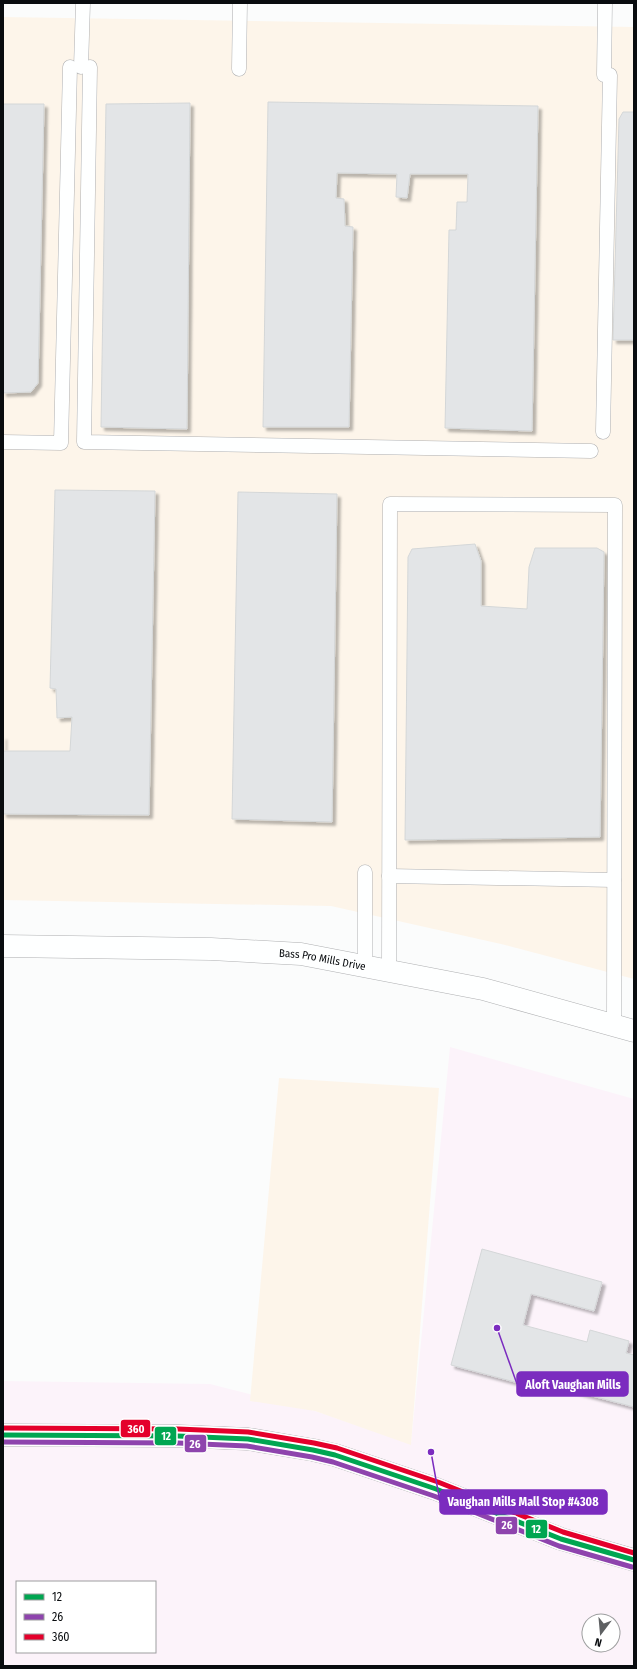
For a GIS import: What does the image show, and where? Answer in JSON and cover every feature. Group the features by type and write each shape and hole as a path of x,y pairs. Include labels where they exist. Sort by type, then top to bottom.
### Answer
{"street":[{"name":"Bass Pro Mills Drive","path":"3,946 211,949 301,954 483,989 624,1029"},
{"path":"3,1434 178,1436 248,1439 313,1450 336,1455 436,1489 561,1539 634,1560"}],"lane":[{"path":"3,442 61,443 83,3"},
{"path":"239,69 240,3"},
{"path":"603,432 607,75 605,3"},
{"path":"80,67 84,442 591,451"},
{"path":"389,970 390,504 615,505 614,880 624,1029"},
{"path":"365,872 365,966"},
{"path":"389,876 614,880"}],"shaded area":[{"path":"3,17 634,27 634,979 501,944 331,906 3,900"},
{"path":"450,1047 634,1099 634,1666 3,1666 3,1381 210,1384 315,1411 411,1444"},
{"path":"279,1078 439,1088 411,1445 315,1411 250,1401"}],"building":[{"path":"268,102 538,106 532,431 445,428 449,230 456,230 457,202 467,202 468,174 410,174 407,198 396,197 397,174 337,173 336,198 344,199 345,226 353,227 349,427 263,427"},
{"path":"190,103 187,429 101,427 106,104"},
{"path":"3,104 44,104 38,383 31,392 3,393"},
{"path":"623,112 634,112 634,340 613,340 619,119"},
{"path":"55,490 155,491 149,815 3,814 3,751 70,751 72,717 57,718 56,689 50,688"},
{"path":"238,492 337,494 332,822 232,819"},
{"path":"475,544 481,561 481,606 527,609 529,567 535,548 597,548 604,552 600,837 405,840 408,557 412,549"},
{"path":"482,1249 602,1282 594,1311 531,1294 523,1325 587,1342 590,1330 629,1341 626,1353 634,1355 634,1407 532,1380 530,1386 451,1365"}],"transit line":[{"name":"360","path":"3,1428 178,1429 248,1432 314,1443 337,1448 438,1482 563,1532 634,1553"},
{"name":"12","path":"3,1435 178,1436 248,1439 313,1450 335,1455 436,1489 561,1539 634,1560"},
{"name":"26","path":"3,1442 178,1443 247,1446 312,1457 333,1462 434,1496 559,1546 632,1567"}],"place":[{"name":"Aloft Vaughan Mills","path":"497,1328"},
{"name":"Vaughan Mills Mall Stop #4308","path":"431,1452"}]}
